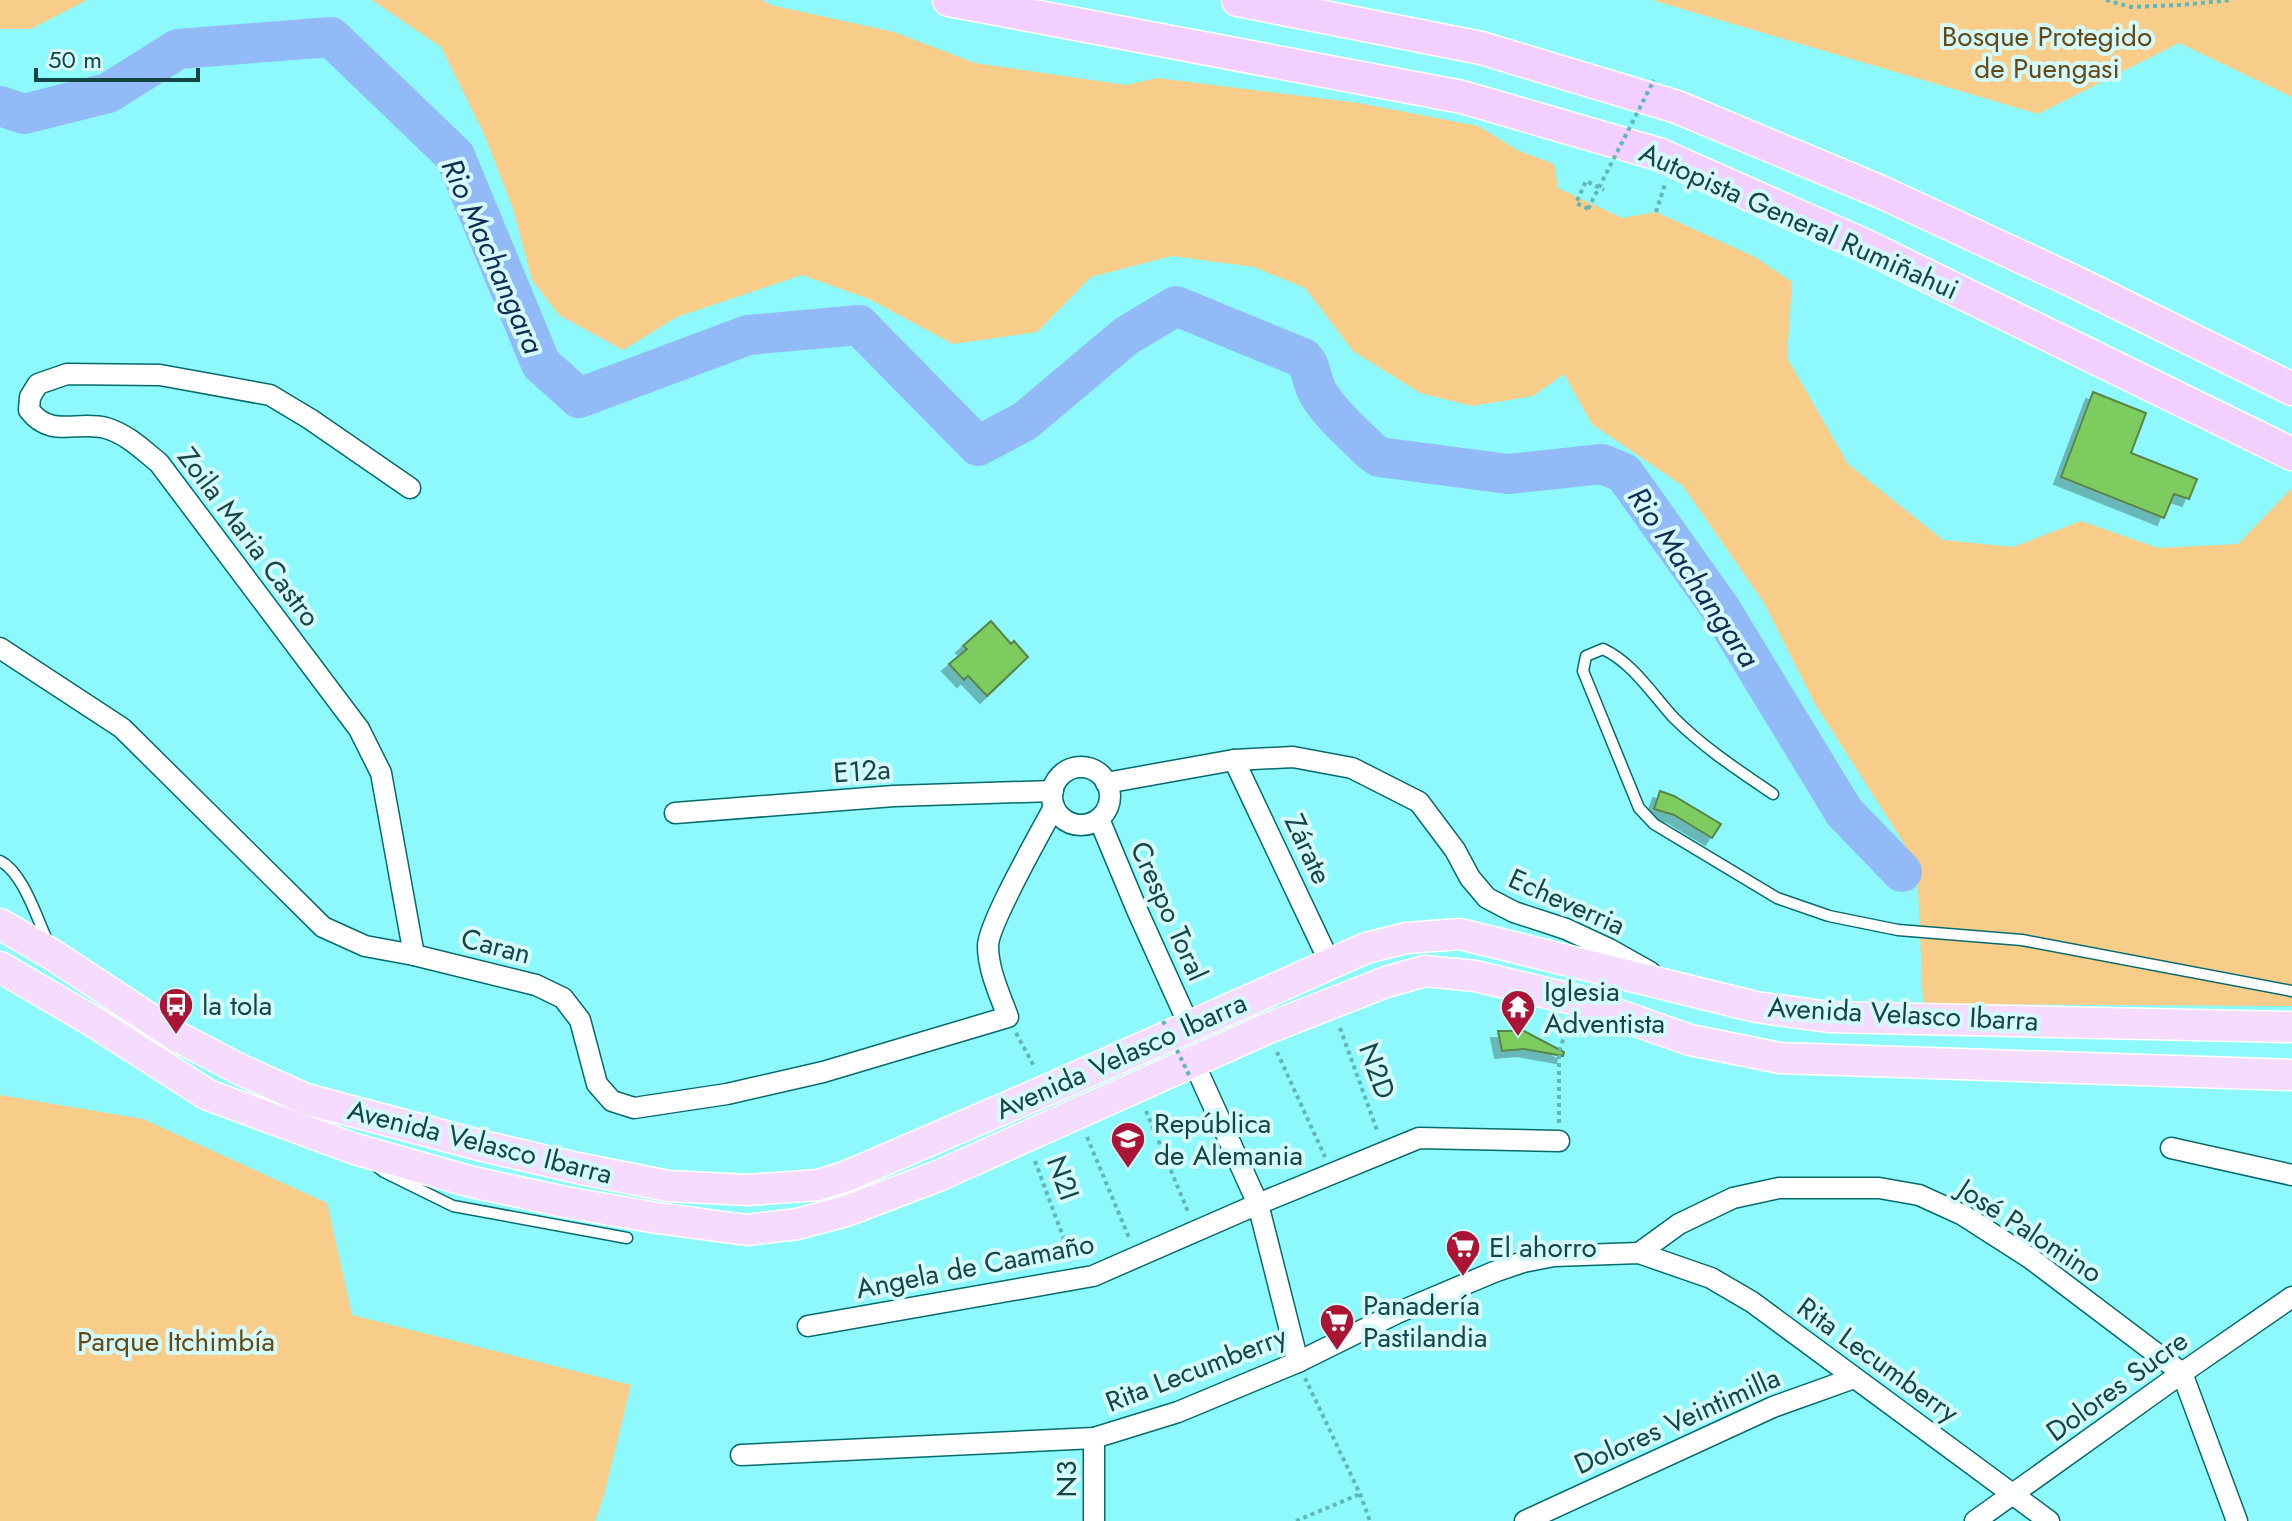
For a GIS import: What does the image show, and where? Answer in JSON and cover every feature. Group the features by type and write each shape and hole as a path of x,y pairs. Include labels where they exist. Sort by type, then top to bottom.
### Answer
{"highway":[{"name":"Autopista General Rumiñahui","path":"949,0 1462,97 1658,154 1866,246 2292,454"},
{"name":"Autopista General Rumiñahui","path":"1238,0 1481,48 1677,107 1881,192 2075,282 2292,389"}],"main road":[{"name":"Avenida Velasco Ibarra","path":"0,924 176,1036 306,1099 546,1161 668,1186 748,1190 818,1185 847,1176 1047,1090 1176,1023 1366,948 1406,938 1460,934 1756,1007 1829,1017 2292,1027"},
{"name":"Avenida Velasco Ibarra","path":"0,967 94,1022 208,1095 355,1149 472,1182 565,1202 747,1230 797,1224 846,1211 938,1176 1137,1087 1192,1070 1266,1029 1386,982 1425,971 1475,976 1576,1000 1690,1040 1780,1058 2292,1075"},
{"path":"94,1022 104,989"}],"street":[{"name":"Zoila Maria Castro","path":"410,488 270,395 160,375 67,374 38,384 30,397 29,410 37,421 53,426 104,428 128,438 159,463 359,729 381,773 414,955"},
{"name":"Caran","path":"0,648 122,728 323,927 365,946 536,985 563,998 580,1020 597,1084 612,1101 634,1108 727,1094 823,1072 1008,1017"},
{"name":"Echeverria","path":"1106,783 1234,760 1293,757 1352,768 1419,802 1487,898 1514,912 1566,929 1609,949 1674,986"},
{"name":"Zárate","path":"1234,760 1330,963"},
{"path":"1008,1017 992,972 987,943 1054,799 1056,781 1072,769 1092,769 1100,775 1110,792 1106,812 1099,819 1083,825 1074,824 1059,815 1054,799"},
{"name":"E12a","path":"675,813 894,796 1054,799"},
{"name":"Crespo Toral","path":"1099,819 1176,1023"},
{"path":"1192,1070 1258,1204 1298,1362"},
{"name":"Angela de Caamaño","path":"808,1326 1093,1276 1419,1138 1559,1141"},
{"path":"2171,1148 2292,1175"},
{"name":"José Palomino","path":"1639,1253 1679,1224 1720,1204 1779,1188 1879,1188 1919,1195 1963,1215 2030,1258 2182,1373"},
{"name":"Rita Lecumberry","path":"741,1455 1094,1438 1178,1412 1298,1362 1397,1313 1523,1262 1554,1256 1639,1253 1711,1278 1752,1302 2049,1521"},
{"name":"Dolores Sucre","path":"1975,1521 2292,1297"},
{"path":"2182,1373 2237,1521"},
{"name":"Dolores Veintimilla","path":"1525,1521 1773,1407 1854,1378"},
{"name":"N3","path":"1094,1438 1094,1521"}],"lane":[{"path":"1773,794 1709,750 1618,656 1603,649 1586,656 1583,671 1639,808 1654,824 1777,898 1829,916 1898,930 2022,940 2292,991"},
{"path":"0,861 9,865 17,875 53,955"},
{"path":"355,1149 384,1172 453,1206 627,1238"}],"path":[{"path":"2106,0 2131,7 2232,0"},
{"path":"1604,190 1586,181 1576,203 1588,209 1654,80"},
{"path":"1559,1141 1559,1052 1576,1000"},
{"name":"N2D","path":"1331,1003 1385,1153"},
{"path":"1008,1017 1047,1090"},
{"path":"1176,1023 1192,1070"},
{"path":"1266,1029 1332,1174"},
{"path":"1137,1087 1196,1231"},
{"path":"1076,1114 1138,1257"},
{"name":"N2I","path":"1026,1137 1078,1279"},
{"path":"1298,1362 1370,1521"},
{"path":"1296,1521 1360,1494"}],"green space":[{"path":"0,0 87,0 31,29 0,29"},
{"path":"372,0 762,0 771,5 894,32 975,63 1126,85 1157,78 1359,103 1478,126 1519,151 1554,164 1558,188 1622,218 1656,212 1755,257 1792,282 1787,358 1848,464 1943,540 2013,547 2081,521 2158,548 2238,544 2292,488 2292,1006 1923,1004 1917,864 1815,704 1764,603 1683,486 1592,424 1564,374 1533,396 1472,406 1420,393 1353,351 1305,288 1254,267 1172,256 1091,277 1037,332 953,344 869,299 802,275 677,317 623,350 559,315 532,280 513,209 484,134 441,47"},
{"name":"Bosque Protegido de Puengasi","path":"1652,0 2292,0 2292,97 2179,43 2038,114"},
{"name":"Parque Itchimbía","path":"0,1095 143,1119 327,1203 352,1315 631,1385 595,1521 0,1521"}],"building":[{"path":"2093,392 2146,413 2131,453 2197,479 2189,499 2174,494 2164,518 2061,477"},
{"path":"991,621 1011,644 1014,641 1028,657 987,696 968,676 964,680 949,664 967,649 963,646"},
{"path":"1660,791 1721,824 1712,838 1674,815 1654,809"},
{"name":"Iglesia Adventista","path":"1498,1031 1524,1031 1564,1052 1563,1056 1524,1049 1502,1051"}],"waterway":[{"name":"Rio Machangara","path":"0,106 24,114 108,93 178,49 331,37 455,156 541,364 579,398 748,335 859,325 978,446 1025,421 1126,336 1176,306 1303,358 1323,401 1379,457 1508,474 1602,464 1624,473 1720,608 1844,812 1902,872"}],"place":[{"name":"la tola","path":"176,1036"},
{"name":"Iglesia Adventista","path":"1518,1038"},
{"name":"República de Alemania","path":"1128,1170"},
{"name":"El ahorro","path":"1463,1278"},
{"name":"Panadería Pastilandia","path":"1337,1352"}]}
